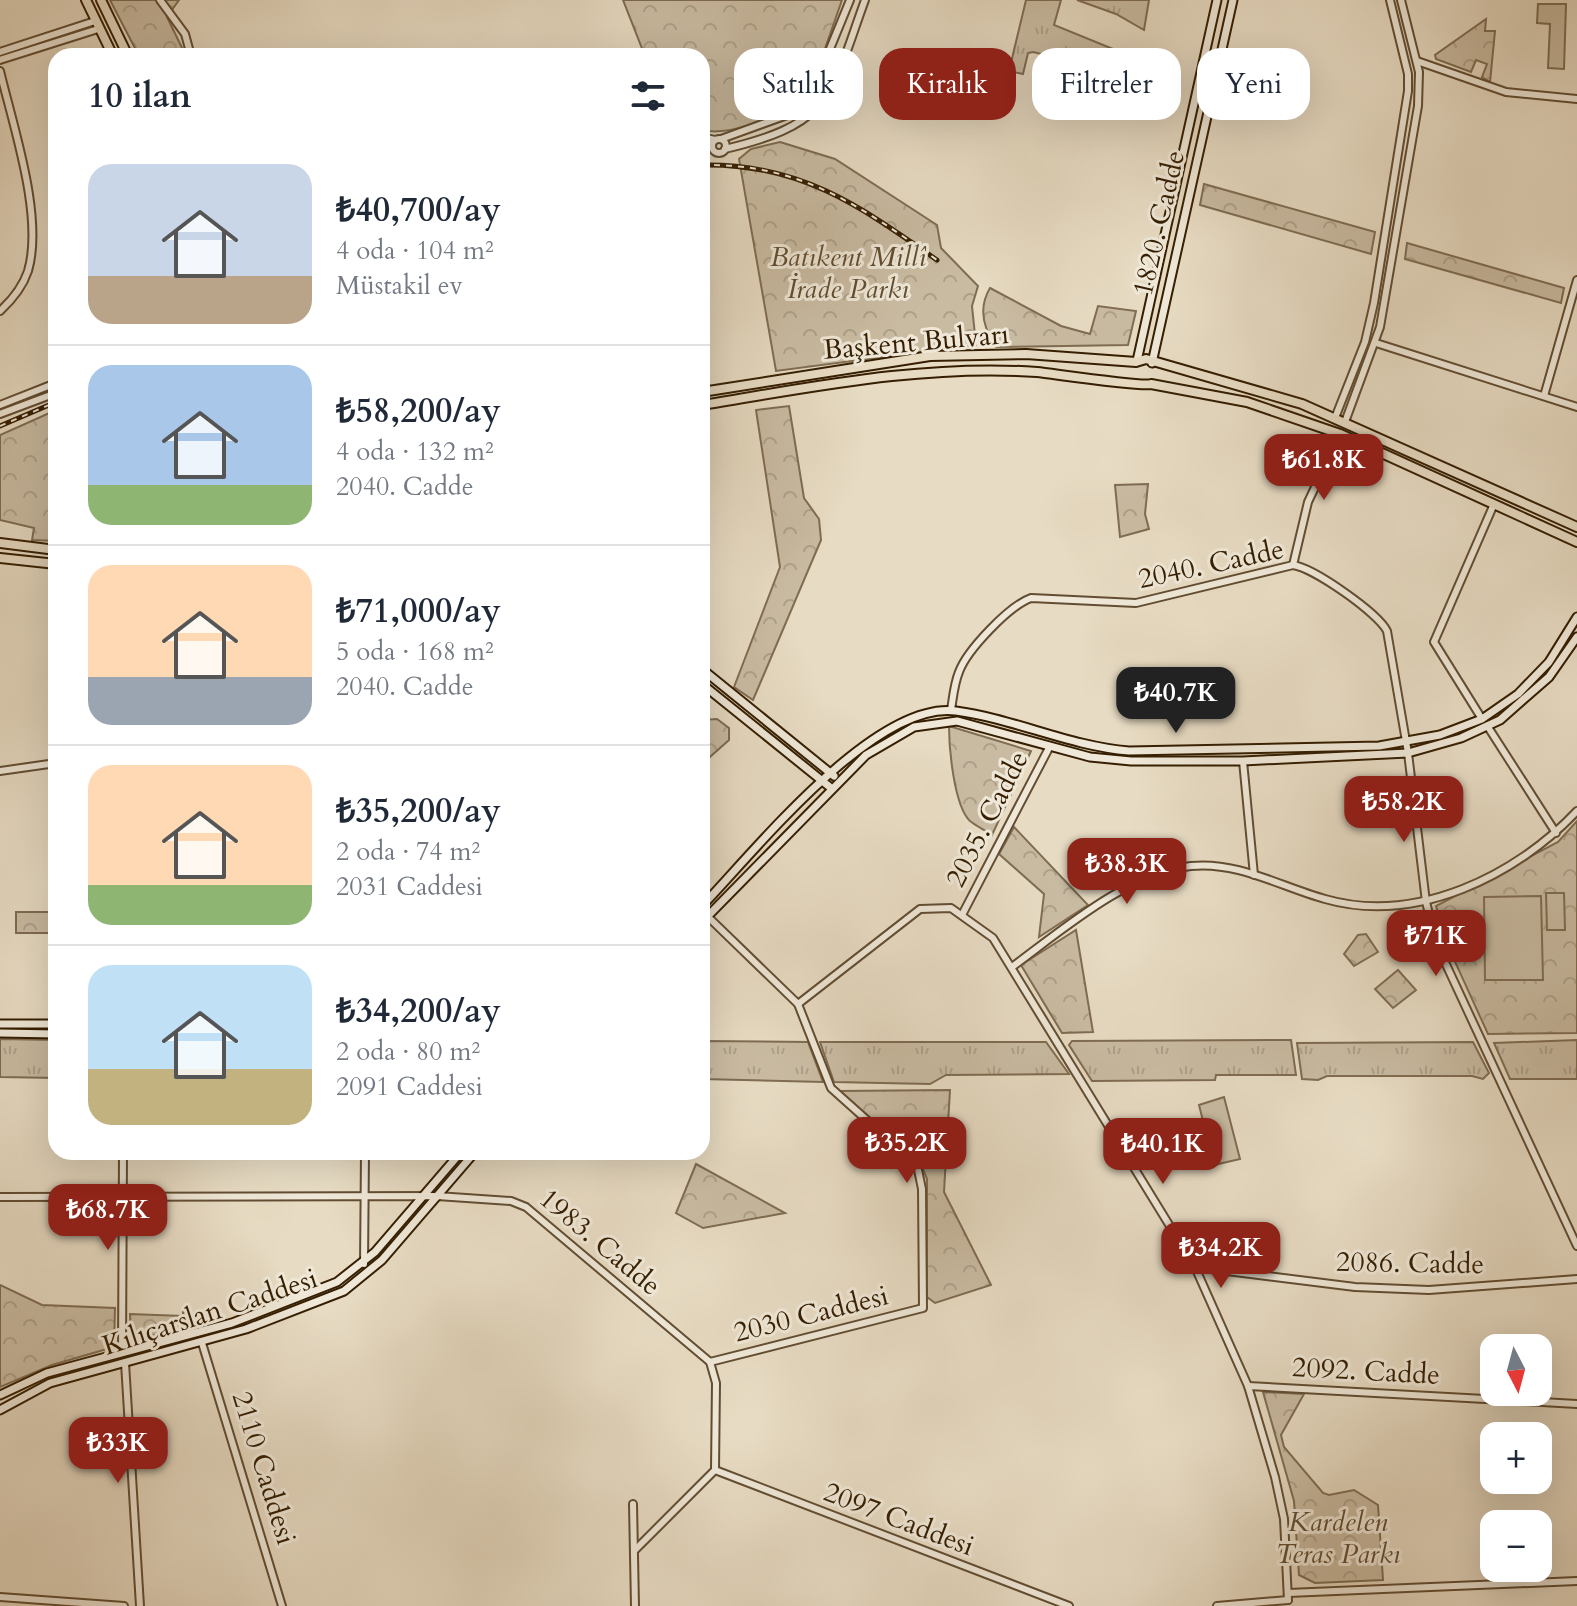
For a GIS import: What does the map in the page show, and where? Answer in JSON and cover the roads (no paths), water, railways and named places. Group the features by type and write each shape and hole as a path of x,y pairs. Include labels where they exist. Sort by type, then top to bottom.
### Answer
{"main road":[{"path":"86,0 109,48"},
{"path":"101,0 124,48"},
{"name":"1820. Cadde","path":"1136,362 1217,0"},
{"name":"1820. Cadde","path":"1153,363 1233,0"},
{"path":"1143,329 1150,337 1159,330"},
{"name":"Başkent Bulvarı","path":"710,391 930,356 1093,357 1136,362"},
{"path":"1090,377 1099,369 1093,357"},
{"path":"1577,527 1345,422 1250,387 1153,363 1136,362 1130,371 1134,382 1143,386 1151,384 1247,402 1340,434 1577,542"},
{"path":"1151,384 1157,372 1153,363"},
{"name":"Başkent Bulvarı","path":"710,404 850,381 960,370 995,369 1134,382"},
{"path":"1189,390 1186,380 1194,373"},
{"path":"0,543 48,549"},
{"path":"0,558 48,563"},
{"path":"710,906 831,773 862,745 895,725 922,714 951,710 1120,751 1406,743 1482,719 1518,694 1539,674 1577,617"},
{"path":"710,907 866,755 894,735 927,723 949,720 1116,760 1243,761 1408,753 1488,727 1537,689 1577,637"},
{"path":"710,675 839,780"},
{"path":"710,691 831,788"},
{"path":"745,719 753,710"},
{"path":"949,720 951,710"},
{"path":"0,1024 48,1024"},
{"path":"0,1033 48,1034"},
{"name":"Kılıçarslan Caddesi","path":"0,1395 47,1373 272,1309 337,1282 364,1264 454,1160"},
{"name":"Kılıçarslan Caddesi","path":"0,1410 50,1383 202,1343 284,1316 344,1291 382,1260 468,1160"},
{"path":"122,1353 125,1363"}],"street":[{"path":"160,0 185,34 189,48"},
{"path":"710,143 790,114 809,100 818,86 850,0"},
{"path":"716,142 717,152 795,125 821,106 832,89 865,0"},
{"path":"1335,418 1365,342 1374,303 1408,91 1405,60 1390,0"},
{"path":"1345,422 1376,343 1418,106 1416,57 1401,0"},
{"path":"0,52 97,25"},
{"path":"0,60 97,25"},
{"path":"1405,60 1416,57 1506,92 1577,99"},
{"path":"0,71 23,171 32,233 26,277 0,311"},
{"path":"710,140 725,149"},
{"path":"1544,396 1577,280"},
{"path":"1376,343 1577,407"},
{"path":"0,405 48,386"},
{"path":"0,414 48,396"},
{"path":"1293,565 1308,502 1340,434"},
{"path":"1482,719 1434,642 1494,504"},
{"name":"2040. Cadde","path":"951,710 960,669 993,627 1024,601 1049,597 1136,603 1293,565 1307,569 1384,626 1408,753 1426,902 1440,952 1577,1246"},
{"path":"1488,727 1556,833"},
{"name":"2035. Cadde","path":"963,913 1050,746"},
{"path":"1243,761 1254,875"},
{"path":"0,771 48,764"},
{"path":"1012,967 1093,909 1163,871 1215,865 1326,899 1364,907 1426,902 1524,858 1556,833 1577,811"},
{"path":"710,921 798,1004 920,909 942,906 963,913 993,938 1195,1267 1248,1386 1281,1503 1288,1596 1294,1606"},
{"name":"2030 Caddesi","path":"710,1362 923,1308 921,1172 831,1088 798,1004"},
{"path":"122,1353 123,1160"},
{"path":"364,1264 365,1160"},
{"name":"1983. Cadde","path":"0,1197 437,1196 511,1201 523,1205 710,1362"},
{"name":"2086. Cadde","path":"1195,1267 1355,1287 1429,1290 1577,1279"},
{"name":"2110 Caddesi","path":"202,1343 282,1606"},
{"path":"635,1550 715,1470 716,1383 710,1362"},
{"path":"125,1363 140,1606"},
{"name":"2092. Cadde","path":"1248,1386 1577,1404"},
{"name":"2097 Caddesi","path":"715,1470 861,1529 1069,1606"},
{"path":"633,1504 635,1606"},
{"path":"1217,1606 1288,1596 1577,1581"},
{"path":"1282,1606 1288,1596"},
{"path":"0,1597 124,1606"}],"railway":[{"path":"710,165 769,171 799,180 855,206 937,260"},
{"path":"0,426 48,405"}],"park label":[{"name":"Batıkent Millî İrade Parkı","path":"848,273"},
{"name":"Kardelen Teras Parkı","path":"1338,1538"}]}
